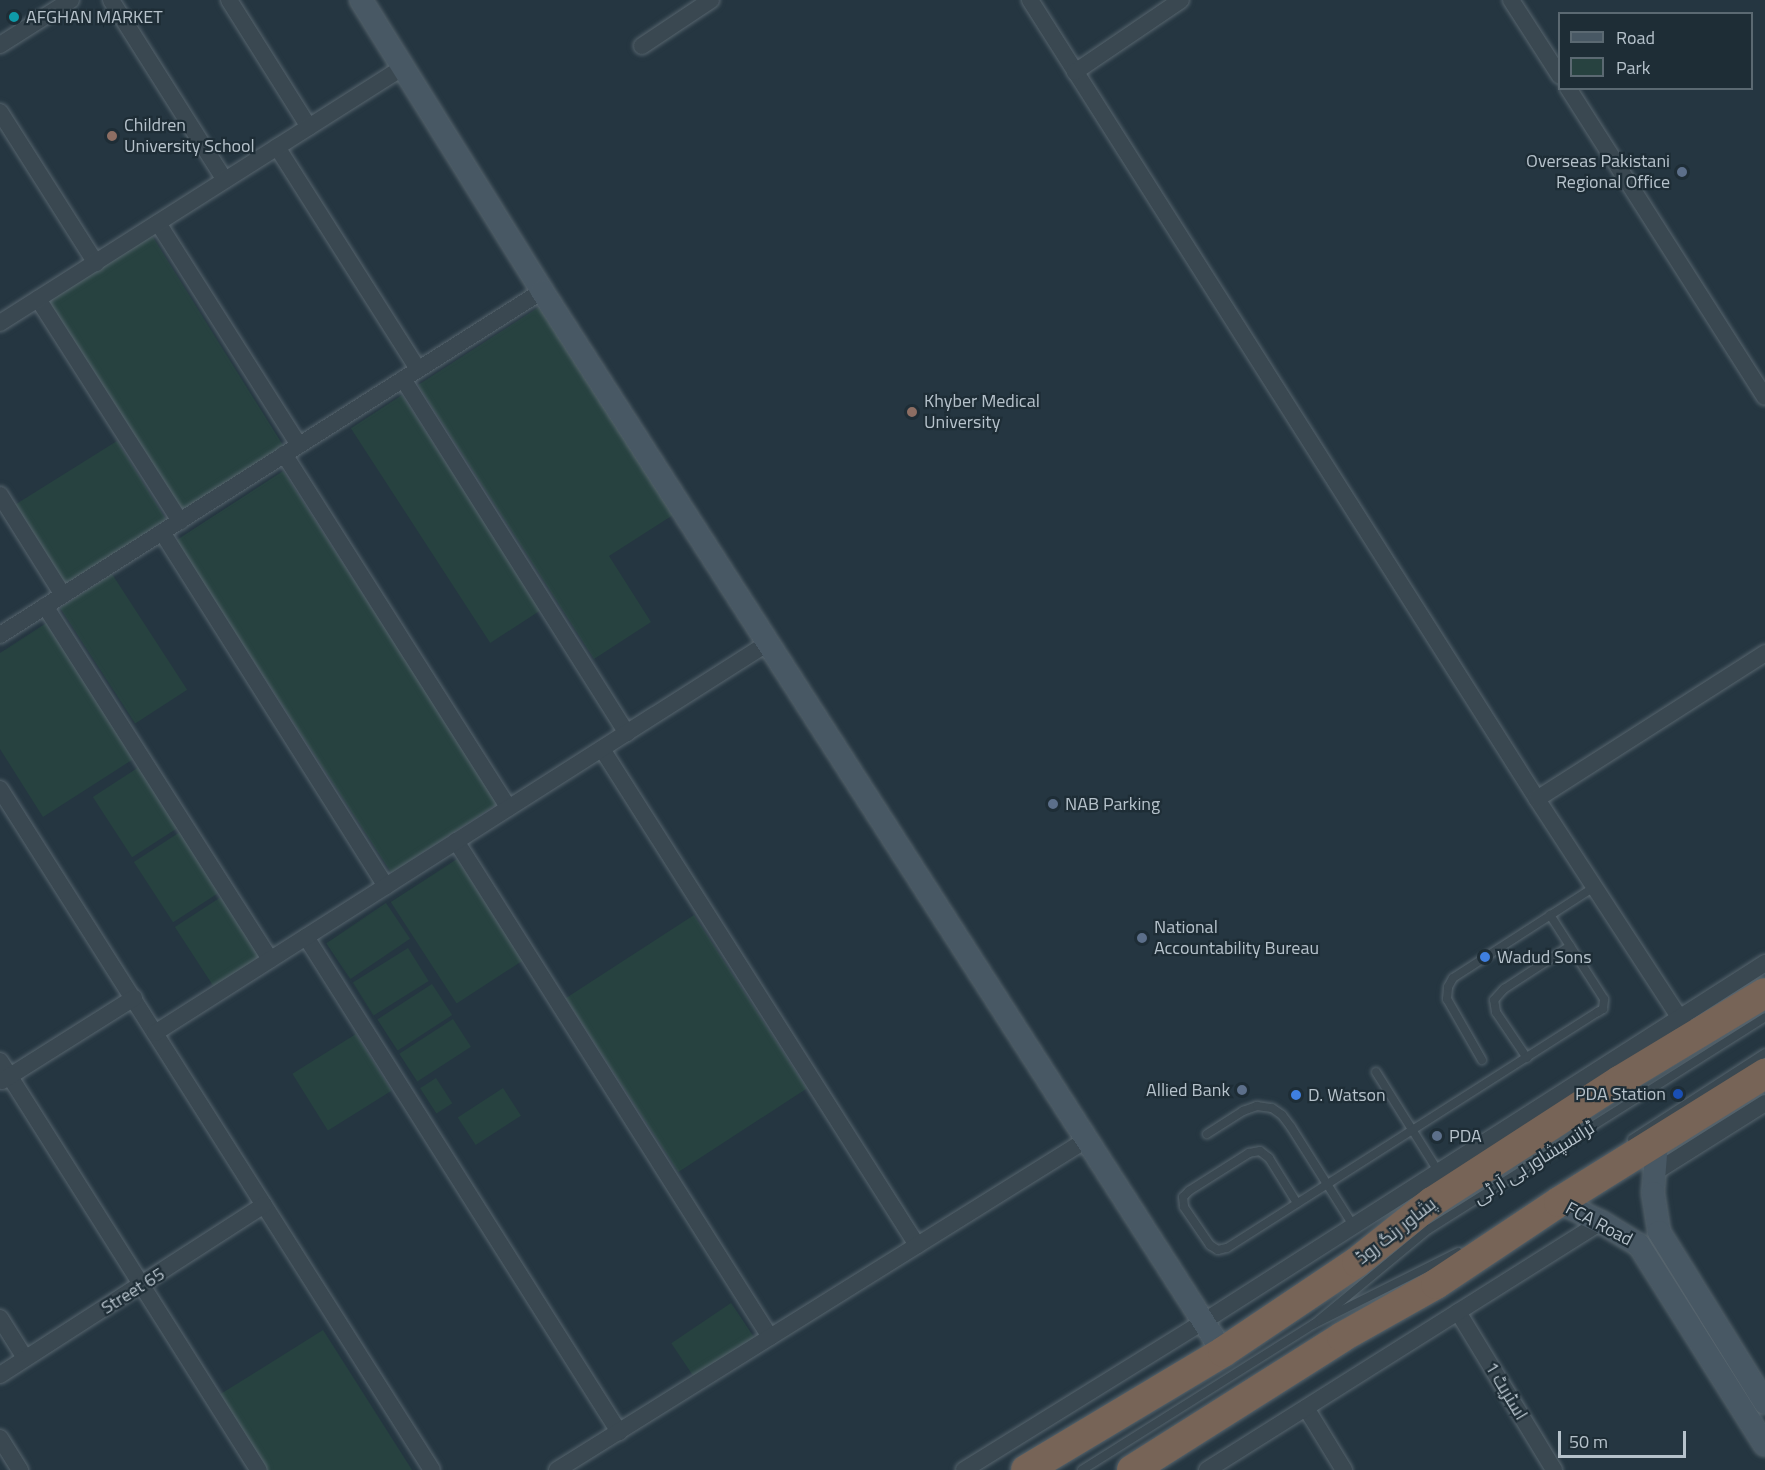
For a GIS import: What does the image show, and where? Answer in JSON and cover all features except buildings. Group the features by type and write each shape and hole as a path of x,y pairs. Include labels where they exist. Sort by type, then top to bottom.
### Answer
{"highway":[{"name":"پشاور رنگ روڈ","path":"1026,1470 1222,1353 1357,1262 1432,1202 1685,1027 1765,993"},
{"path":"1132,1470 1342,1337 1436,1284 1559,1202 1765,1074"}],"street":[{"path":"0,45 71,0"},
{"path":"111,0 225,180"},
{"path":"229,0 309,127"},
{"path":"361,0 542,291 1222,1353"},
{"path":"642,46 711,0"},
{"path":"1030,0 1537,799 1685,1027"},
{"path":"1076,72 1181,0"},
{"path":"1511,0 1558,73"},
{"path":"0,323 403,67"},
{"path":"1569,90 1765,397"},
{"path":"0,112 96,262"},
{"path":"277,147 418,369"},
{"path":"158,223 299,445"},
{"path":"0,635 542,291"},
{"path":"38,299 180,521"},
{"path":"403,379 627,733"},
{"path":"284,454 509,808"},
{"path":"0,495 63,595"},
{"path":"162,532 386,886"},
{"path":"45,606 270,959"},
{"path":"155,1033 768,644"},
{"path":"1537,799 1765,653"},
{"path":"602,749 917,1245"},
{"path":"0,789 432,1470"},
{"path":"456,841 770,1337"},
{"path":"306,937 620,1432"},
{"path":"964,1470 1203,1322 1438,1171 1685,1027 1765,963"},
{"path":"5,1079 134,998"},
{"path":"0,1061 5,1079 142,1285 260,1470"},
{"path":"1654,1173 1765,1103"},
{"path":"557,1470 1086,1140"},
{"path":"1657,1142 1653,1193 1659,1232 1765,1403"},
{"name":"FCA Road","path":"1559,1202 1601,1222 1638,1245 1765,1445"},
{"name":"Street 65","path":"0,1375 264,1205"},
{"path":"1207,1470 1601,1222"},
{"name":"اسٹریٹ 1","path":"1458,1312 1554,1470"},
{"path":"0,1318 25,1358"},
{"path":"1306,1408 1344,1470"},
{"path":"0,1438 20,1470"}],"lane":[{"path":"1482,1060 1452,1010 1448,999 1449,987 1458,975 1594,887"},
{"path":"1297,1203 1269,1158 1260,1151 1249,1153 1183,1197 1184,1207 1210,1245 1218,1250 1227,1248 1598,1012 1605,1003 1550,915"},
{"path":"1527,1058 1496,1012 1494,1000 1504,989 1570,946"},
{"name":"ٹرانسپشاور بی آر ٹی","path":"1314,1324 1429,1229 1765,1017"},
{"path":"1624,1144 1765,1053"},
{"path":"1376,1071 1438,1171"},
{"path":"1207,1134 1243,1111 1257,1107 1272,1108 1282,1115 1353,1225"},
{"name":"ٹرانسپشاور بی آر ٹی","path":"1082,1470 1314,1324 1464,1248"}],"green space":[{"path":"151,234 284,447 178,513 45,300"},
{"path":"539,307 673,515 609,556 651,622 594,659 418,385"},
{"path":"402,395 541,610 490,643 351,428"},
{"path":"117,441 168,522 64,588 13,506"},
{"path":"283,471 499,803 391,873 176,541"},
{"path":"112,574 187,690 135,724 60,608"},
{"path":"48,622 135,758 43,817 0,749 0,653"},
{"path":"139,767 178,827 132,857 93,797"},
{"path":"180,832 219,892 173,922 134,862"},
{"path":"457,859 523,960 457,1004 391,902"},
{"path":"221,897 260,957 214,987 175,927"},
{"path":"386,903 410,939 350,979 326,943"},
{"path":"694,915 807,1089 678,1172 566,998"},
{"path":"408,948 429,981 374,1016 353,982"},
{"path":"432,984 452,1015 398,1050 377,1019"},
{"path":"453,1019 471,1047 417,1082 399,1054"},
{"path":"356,1034 392,1091 328,1131 292,1074"},
{"path":"436,1078 452,1103 436,1114 420,1088"},
{"path":"503,1088 521,1116 476,1145 458,1117"},
{"path":"731,1303 755,1339 695,1379 671,1343"},
{"path":"323,1330 412,1470 266,1470 219,1395"}],"place":[{"name":"AFGHAN MARKET","path":"14,17"},
{"name":"Children University School","path":"112,136"},
{"name":"Overseas Pakistani Regional Office","path":"1682,172"},
{"name":"Khyber Medical University","path":"912,412"},
{"name":"NAB Parking","path":"1053,804"},
{"name":"National Accountability Bureau","path":"1142,938"},
{"name":"Wadud Sons","path":"1485,957"},
{"name":"Allied Bank","path":"1242,1090"},
{"name":"PDA Station","path":"1678,1094"},
{"name":"D. Watson","path":"1296,1095"},
{"name":"PDA","path":"1437,1136"}]}
